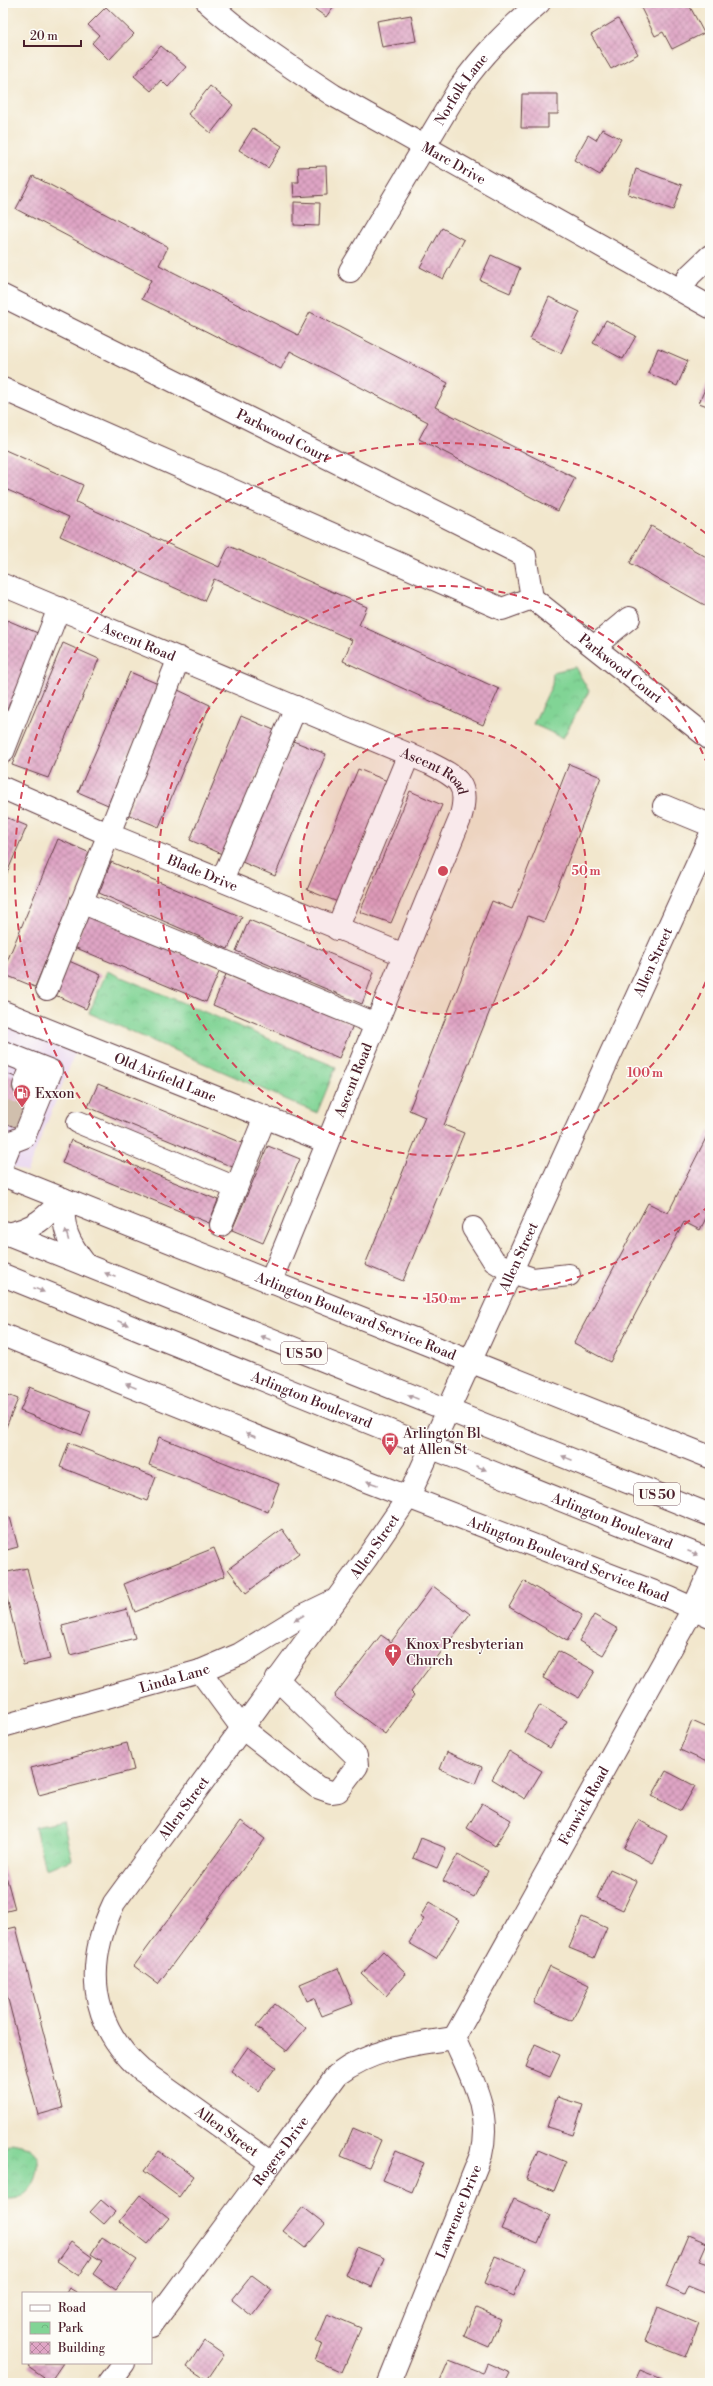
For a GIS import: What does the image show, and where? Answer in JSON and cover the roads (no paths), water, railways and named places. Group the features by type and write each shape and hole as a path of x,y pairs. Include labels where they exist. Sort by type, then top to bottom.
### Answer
{"main road":[{"name":"Marc Drive","path":"208,3 238,29 276,57 334,94 710,307"},
{"name":"Norfolk Lane","path":"350,272 460,87 480,60 504,33 539,3"},
{"path":"680,290 690,275 710,256"},
{"name":"Parkwood Court","path":"3,296 525,556 532,598 595,646 710,740"},
{"path":"3,389 502,609 532,598"},
{"name":"Ascent Road","path":"3,585 409,754 455,776 464,788 464,804 270,1283"},
{"path":"3,752 59,608"},
{"path":"595,646 629,618"},
{"path":"46,988 179,658"},
{"path":"222,880 296,707"},
{"path":"337,929 409,754"},
{"name":"Blade Drive","path":"3,788 108,834 337,929 404,955"},
{"path":"664,806 710,825"},
{"name":"Allen Street","path":"271,2163 128,2059 116,2042 104,2018 97,1995 95,1968 96,1950 102,1927 114,1903 409,1496 472,1361 710,836"},
{"path":"81,902 376,1024"},
{"name":"Old Airfield Lane","path":"3,1012 327,1142"},
{"path":"3,1052 51,1071 24,1137 7,1136 3,1162"},
{"path":"24,1086 33,1064"},
{"path":"221,1225 265,1117"},
{"path":"78,1122 236,1188"},
{"name":"Arlington Boulevard Service Road","path":"3,1175 270,1283 472,1361 710,1457"},
{"path":"5,1233 27,1229 42,1221 63,1199"},
{"path":"63,1199 63,1221 70,1244 86,1265"},
{"path":"473,1228 494,1261 512,1272 533,1279 569,1275"},
{"name":"US 50","path":"5,1233 710,1515"},
{"name":"Arlington Boulevard","path":"3,1275 710,1560"},
{"name":"Arlington Boulevard Service Road","path":"3,1335 355,1476 670,1598 702,1612"},
{"name":"Fenwick Road","path":"454,2038 702,1612 710,1571"},
{"name":"Linda Lane","path":"3,1726 200,1671 240,1654 302,1616 334,1601"},
{"path":"200,1671 242,1728 317,1787 331,1792 338,1791 351,1775 356,1766 356,1756 277,1679"},
{"name":"Rogers Drive","path":"152,2325 337,2075 351,2064 370,2055 454,2038"},
{"name":"Lawrence Drive","path":"389,2383 481,2155 485,2141 484,2110 454,2038"},
{"path":"109,2383 123,2364"}],"tunnel":[{"path":"9,1124 24,1086"}],"place":[{"name":"Exxon","path":"22,1108"},
{"name":"Arlington Bl at Allen St","path":"390,1456"},
{"name":"Knox Presbyterian Church","path":"393,1667"}]}
